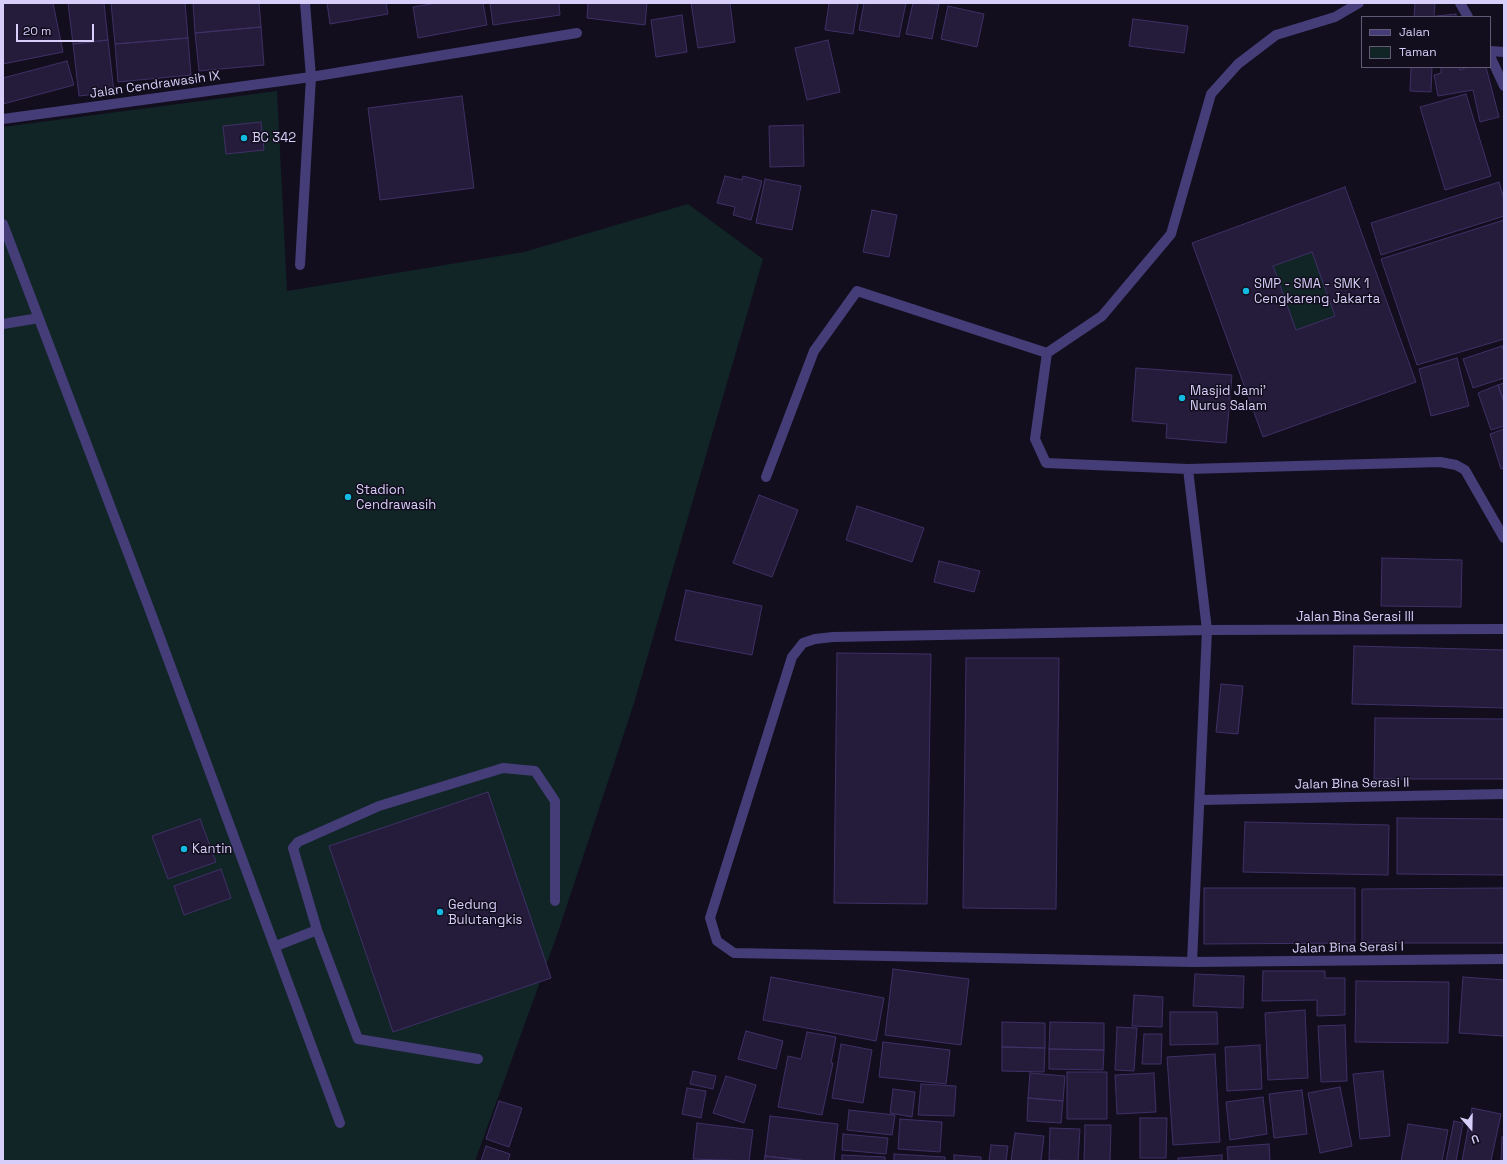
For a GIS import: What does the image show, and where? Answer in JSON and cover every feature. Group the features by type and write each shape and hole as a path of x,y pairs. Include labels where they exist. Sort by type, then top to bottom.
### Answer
{"street":[{"path":"300,265 310,77 305,3"},
{"path":"1359,3 1335,17 1276,34 1238,64 1211,94 1171,234 1102,316 1047,353 1035,439 1046,463 1188,469 1440,462 1456,465 1465,470 1504,538"},
{"path":"1460,3 1467,16"},
{"name":"Jalan Cendrawasih IX","path":"3,120 310,77 577,33"},
{"path":"1491,51 1504,52"},
{"path":"1491,58 1504,86"},
{"path":"3,224 276,946 340,1123"},
{"path":"766,477 814,351 857,291 1047,353"},
{"path":"3,324 39,318"},
{"path":"1188,469 1207,630 1192,962"},
{"name":"Jalan Bina Serasi III","path":"1192,962 734,953 717,940 710,918 792,657 803,643 815,639 833,637 1207,630 1504,629"},
{"path":"478,1059 358,1039 317,930 293,848 298,842 379,806 503,768 535,770 555,801 555,900"},
{"name":"Jalan Bina Serasi II","path":"1200,800 1504,794"},
{"path":"276,946 317,930"},
{"name":"Jalan Bina Serasi I","path":"1192,962 1504,959"}],"green space":[{"name":"Stadion Cendrawasih","path":"277,91 287,291 524,252 688,204 763,259 634,703 558,932 475,1161 3,1161 3,127"},
{"path":"1312,252 1335,316 1296,330 1273,266"}],"building":[{"path":"3,3 53,3 63,52 3,64"},
{"path":"68,3 104,3 108,40 73,44"},
{"path":"111,3 185,3 188,38 115,44"},
{"path":"193,3 259,3 261,27 195,33"},
{"path":"327,3 386,3 388,14 330,24"},
{"path":"437,3 483,3 487,25 418,38 413,7"},
{"path":"490,3 559,3 560,15 493,25"},
{"path":"588,3 647,3 645,25 587,18"},
{"path":"691,3 730,3 735,42 698,48"},
{"path":"829,3 858,3 853,34 825,30"},
{"path":"864,3 906,3 899,37 859,30"},
{"path":"913,3 939,4 932,39 906,34"},
{"path":"1415,3 1435,3 1434,16 1414,16"},
{"path":"948,6 984,14 977,47 941,39"},
{"path":"1456,14 1456,16 1436,16"},
{"path":"682,15 687,52 656,57 651,20"},
{"path":"1133,19 1188,26 1184,53 1129,46"},
{"path":"261,27 264,65 199,71 195,33"},
{"path":"188,38 191,75 118,82 115,44"},
{"path":"108,40 114,92 79,96 73,44"},
{"path":"828,40 840,92 807,100 795,48"},
{"path":"67,61 74,85 3,104 3,78"},
{"path":"1411,68 1432,68 1431,92 1410,91"},
{"path":"1441,68 1460,68 1460,70 1465,68 1486,68 1499,117 1480,122 1473,90 1438,96 1434,75 1441,73"},
{"path":"1466,94 1491,176 1445,190 1420,107"},
{"path":"462,96 474,188 380,200 368,108"},
{"name":"BC 342","path":"261,122 264,150 226,154 223,126"},
{"path":"803,125 804,166 770,167 769,126"},
{"path":"725,176 742,180 743,176 762,181 751,220 733,215 735,207 717,203"},
{"path":"765,179 801,186 792,230 756,223"},
{"path":"1499,182 1504,199 1504,216 1381,255 1371,223"},
{"name":"SMP - SMA - SMK 1 Cengkareng Jakarta","path":"1345,187 1416,382 1263,437 1192,243","holes":["1312,252 1335,316 1296,330 1273,266"]},
{"path":"872,210 897,215 889,257 863,252"},
{"path":"1504,220 1504,339 1417,365 1381,259"},
{"path":"1502,346 1504,352 1504,378 1473,388 1463,359"},
{"path":"1457,358 1469,406 1431,416 1419,369"},
{"name":"Masjid Jami' Nurus Salam","path":"1136,368 1232,375 1226,443 1166,438 1167,424 1132,421"},
{"path":"1504,383 1504,402 1498,385"},
{"path":"1498,385 1504,402 1504,426 1491,430 1478,393"},
{"path":"1504,429 1504,468 1501,469 1490,434"},
{"path":"759,495 798,510 772,577 733,563"},
{"path":"857,506 924,528 912,562 846,540"},
{"path":"1382,558 1462,560 1461,607 1381,606"},
{"path":"939,561 980,571 974,592 934,582"},
{"path":"686,590 762,606 752,655 675,640"},
{"path":"1354,646 1504,650 1504,708 1352,704"},
{"path":"837,653 931,654 927,904 834,903"},
{"path":"966,658 1059,658 1056,909 963,908"},
{"path":"1221,684 1243,686 1238,734 1216,732"},
{"path":"1375,718 1504,719 1504,779 1374,779"},
{"name":"Gedung Bulutangkis","path":"488,792 551,978 393,1032 329,846"},
{"path":"1397,818 1504,819 1504,875 1397,874"},
{"name":"Kantin","path":"200,819 216,862 168,879 152,836"},
{"path":"1245,822 1389,825 1388,875 1243,872"},
{"path":"221,869 231,898 184,915 174,886"},
{"path":"1204,888 1355,888 1355,943 1204,944"},
{"path":"1504,888 1504,943 1362,943 1362,889"},
{"path":"893,969 969,979 961,1045 885,1035"},
{"path":"1263,971 1325,971 1325,978 1345,978 1345,1015 1317,1016 1317,1000 1262,1001"},
{"path":"1195,974 1244,976 1243,1008 1193,1006"},
{"path":"771,977 884,998 876,1041 763,1020"},
{"path":"1463,977 1504,980 1504,1036 1459,1033"},
{"path":"1356,981 1449,982 1448,1043 1355,1042"},
{"path":"1134,995 1163,997 1162,1027 1132,1026"},
{"path":"1305,1010 1308,1078 1268,1080 1265,1013"},
{"path":"1170,1012 1217,1012 1218,1044 1170,1045"},
{"path":"1002,1022 1045,1023 1045,1048 1002,1047"},
{"path":"1050,1022 1104,1023 1104,1050 1049,1049"},
{"path":"1345,1025 1347,1081 1321,1082 1318,1026"},
{"path":"1117,1027 1137,1028 1134,1071 1115,1070"},
{"path":"746,1031 783,1041 776,1069 738,1059"},
{"path":"807,1032 836,1037 831,1063 833,1063 822,1115 778,1107 788,1056 801,1059"},
{"path":"1144,1034 1162,1034 1161,1064 1142,1064"},
{"path":"883,1042 950,1050 946,1084 879,1077"},
{"path":"841,1044 872,1050 863,1103 832,1098"},
{"path":"1260,1045 1262,1089 1227,1091 1225,1047"},
{"path":"1002,1047 1045,1048 1044,1072 1002,1071"},
{"path":"1049,1049 1104,1050 1103,1070 1049,1069"},
{"path":"1215,1054 1220,1142 1173,1145 1167,1057"},
{"path":"693,1071 716,1076 713,1089 690,1084"},
{"path":"1383,1071 1390,1136 1360,1139 1353,1074"},
{"path":"1067,1072 1107,1072 1107,1119 1067,1119"},
{"path":"1030,1073 1065,1076 1063,1101 1028,1098"},
{"path":"1154,1073 1156,1112 1117,1114 1115,1075"},
{"path":"726,1076 756,1085 744,1123 713,1113"},
{"path":"921,1084 956,1086 954,1116 918,1115"},
{"path":"1340,1087 1352,1146 1320,1153 1308,1093"},
{"path":"687,1088 706,1091 701,1118 682,1114"},
{"path":"893,1089 915,1092 912,1117 890,1113"},
{"path":"1302,1090 1307,1134 1274,1138 1269,1094"},
{"path":"1263,1097 1267,1134 1230,1140 1226,1102"},
{"path":"1028,1098 1063,1101 1061,1123 1027,1121"},
{"path":"499,1101 522,1108 509,1147 486,1139"},
{"path":"1472,1108 1501,1114 1491,1161 1462,1161"},
{"path":"849,1110 895,1115 892,1135 847,1130"},
{"path":"770,1116 838,1124 834,1161 808,1161 765,1156"},
{"path":"1140,1118 1167,1118 1166,1158 1140,1158"},
{"path":"900,1119 942,1122 940,1152 898,1149"},
{"path":"1454,1121 1463,1123 1456,1161 1446,1161"},
{"path":"697,1123 753,1130 749,1161 693,1159"},
{"path":"1408,1124 1448,1130 1442,1161 1401,1161"},
{"path":"1085,1125 1111,1125 1110,1161 1084,1161"},
{"path":"1050,1128 1080,1129 1078,1161 1049,1160"},
{"path":"1015,1133 1044,1136 1041,1161 1011,1161"},
{"path":"843,1134 888,1138 886,1154 842,1150"},
{"path":"1502,1137 1504,1137 1504,1161 1501,1161"},
{"path":"1269,1144 1270,1161 1228,1161 1227,1147"},
{"path":"991,1145 1008,1146 1006,1161 989,1161"},
{"path":"486,1146 510,1154 508,1161 481,1161"},
{"path":"894,1154 945,1157 945,1161 894,1161"},
{"path":"842,1155 885,1157 885,1161 842,1161"},
{"path":"954,1155 981,1157 981,1161 954,1161"},
{"path":"1222,1155 1222,1161 1178,1161 1178,1158"},
{"path":"765,1156 808,1161 764,1161"}],"place":[{"name":"BC 342","path":"244,138"},
{"name":"SMP - SMA - SMK 1 Cengkareng Jakarta","path":"1246,291"},
{"name":"Masjid Jami' Nurus Salam","path":"1182,398"},
{"name":"Stadion Cendrawasih","path":"348,497"},
{"name":"Kantin","path":"184,849"},
{"name":"Gedung Bulutangkis","path":"440,912"}]}
